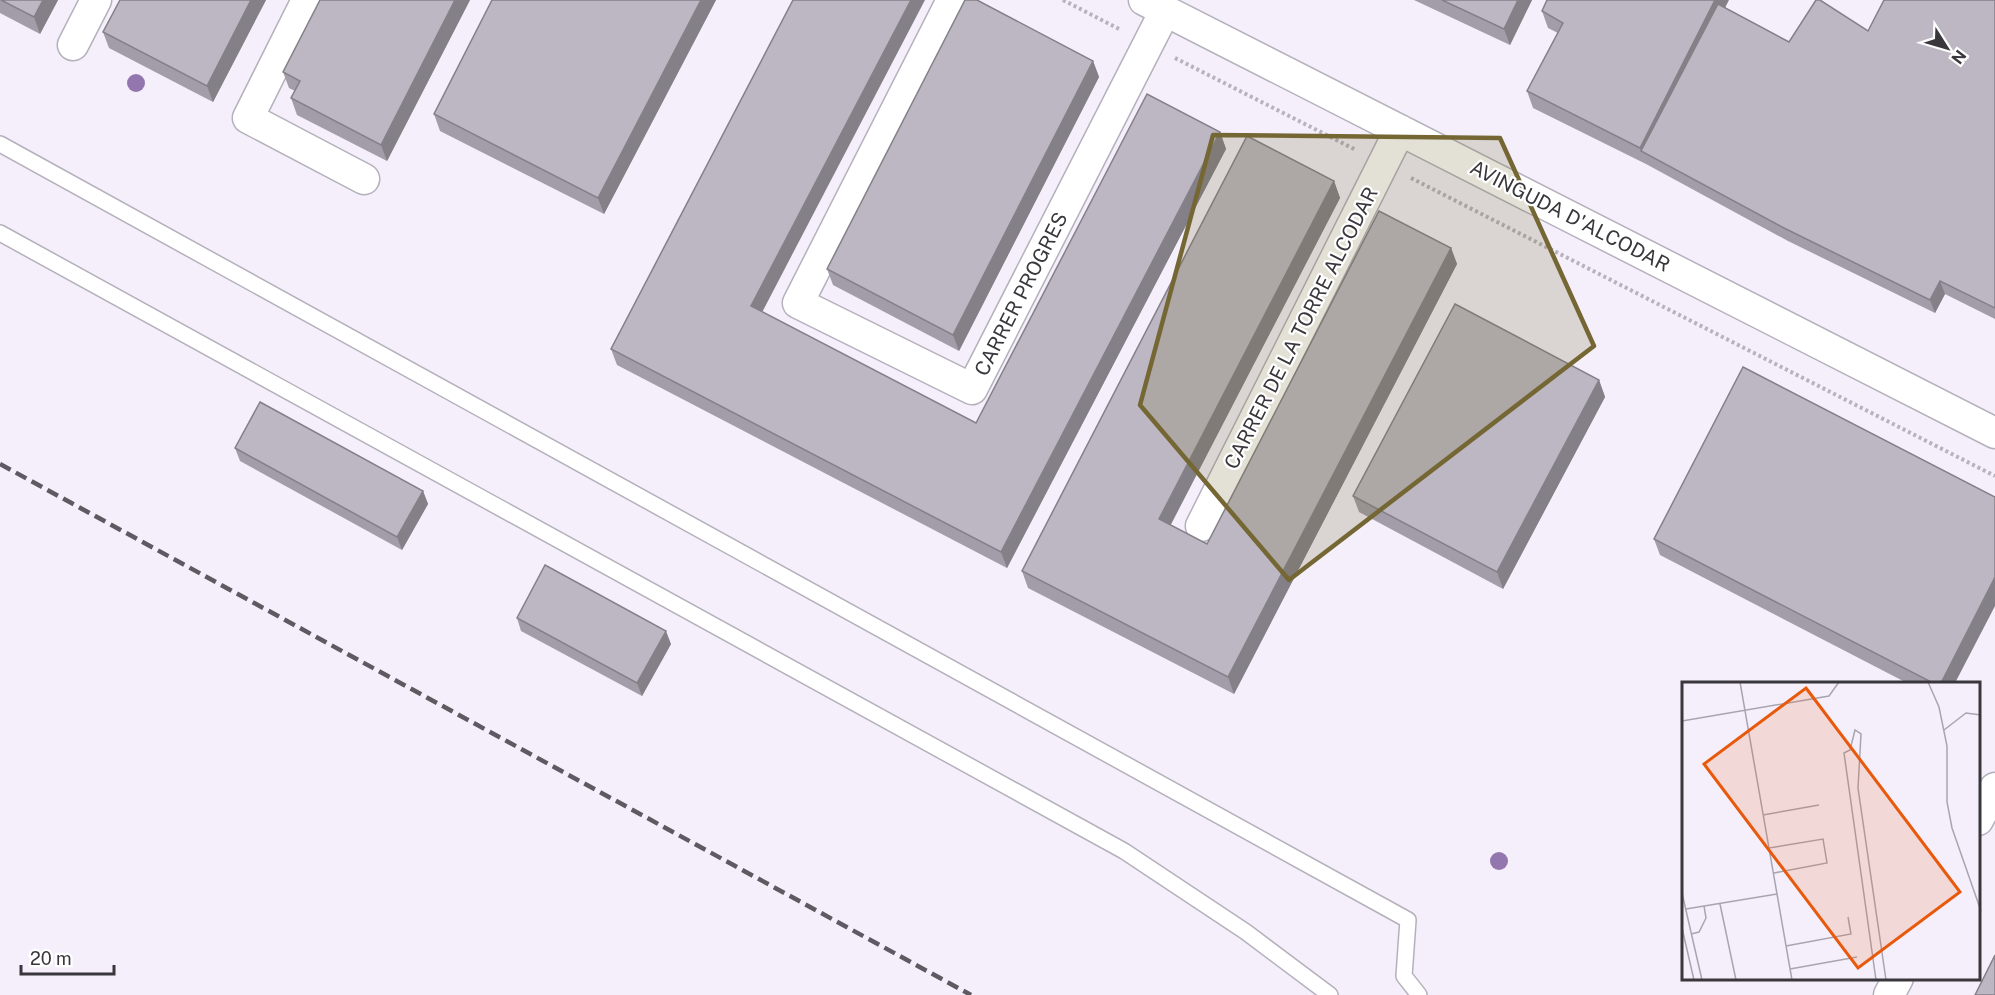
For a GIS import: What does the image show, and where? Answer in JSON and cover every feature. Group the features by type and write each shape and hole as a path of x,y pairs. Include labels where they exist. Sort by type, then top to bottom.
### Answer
{"street":[{"path":"73,45 96,0"},
{"path":"307,0 248,118 364,179"},
{"name":"CARRER PROGRES","path":"952,0 798,303 972,389 1148,44 1155,5"},
{"name":"AVINGUDA D'ALCODAR","path":"1155,5 1995,433"},
{"name":"CARRER DE LA TORRE ALCODAR","path":"1201,526 1400,130"},
{"path":"1980,816 1995,788"},
{"path":"1889,995 1897,980"}],"lane":[{"path":"0,144 1408,920 1404,976 1419,995"},
{"path":"0,233 1124,851 1246,932 1330,995"}],"path":[{"path":"1063,0 1995,476"}],"highlighted area":[{"path":"1213,135 1500,138 1594,346 1289,580 1140,405"}],"building":[{"path":"1,0 43,0 34,17"},
{"path":"120,0 251,0 207,86 103,32"},
{"path":"320,0 455,0 381,145 291,98 300,81 283,72"},
{"path":"492,0 701,0 598,198 434,114"},
{"path":"793,0 911,0 751,306 976,423 1147,94 1220,132 1001,552 611,349"},
{"path":"965,0 977,0 1093,61 953,335 827,269"},
{"path":"1442,0 1518,0 1504,29"},
{"path":"1547,0 1715,0 1640,148 1527,91 1563,23 1542,11"},
{"path":"1816,0 1820,0 1868,31 1884,0 1995,0 1995,308 1940,281 1930,300 1784,228 1641,151 1718,4 1789,42"},
{"path":"1247,136 1334,181 1159,519 1207,544 1379,211 1451,248 1228,677 1022,571"},
{"path":"1455,304 1599,380 1497,572 1353,496"},
{"path":"1743,367 1995,497 1995,577 1942,682 1931,682 1654,539"},
{"path":"260,402 423,491 397,537 235,448"},
{"path":"545,565 666,631 637,683 517,618"},
{"path":"1995,955 1995,995 1975,995"}],"railway":[{"path":"0,464 971,995"}]}
